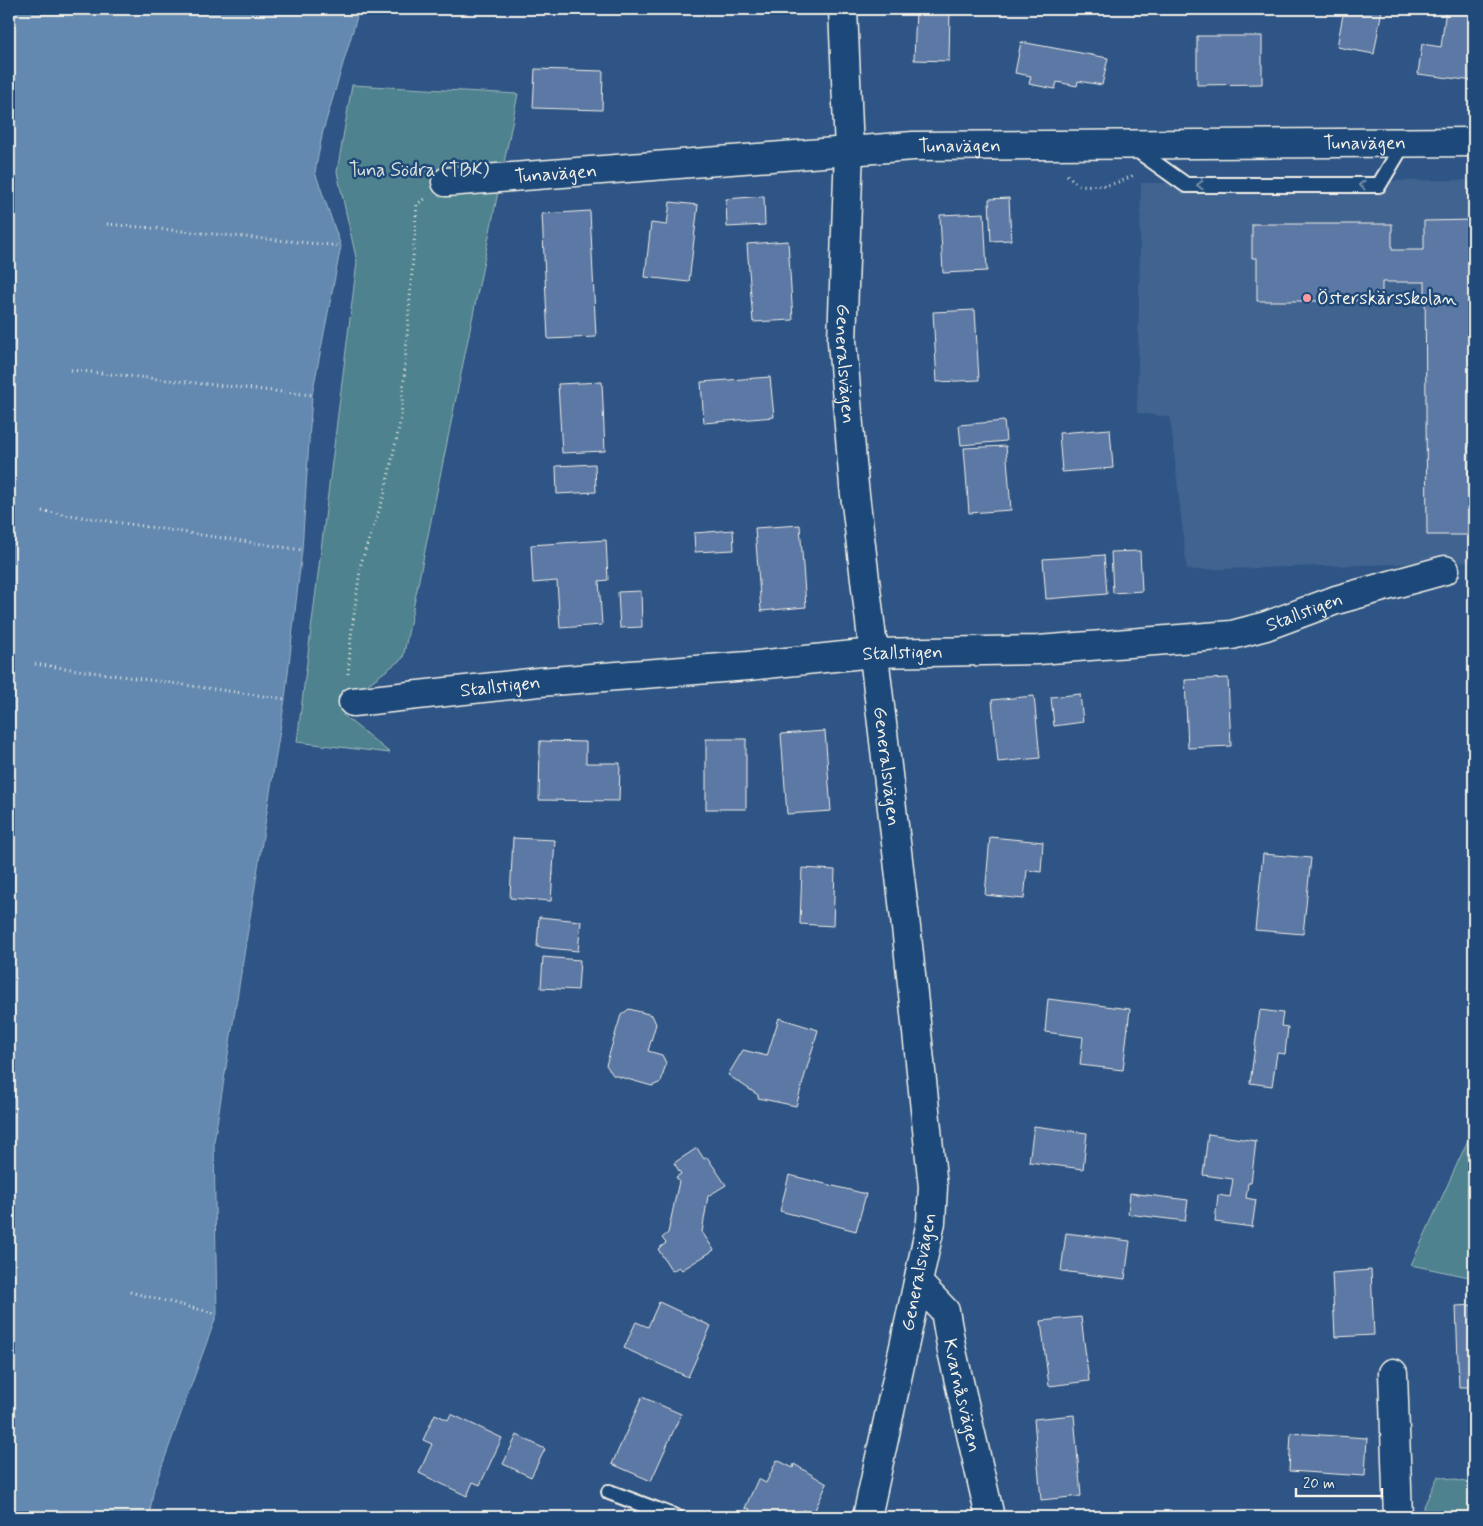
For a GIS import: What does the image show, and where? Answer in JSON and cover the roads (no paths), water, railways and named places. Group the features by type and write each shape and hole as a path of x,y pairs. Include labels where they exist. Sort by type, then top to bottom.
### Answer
{"street":[{"name":"Generalsvägen","path":"843,9 849,150 842,341 854,486 933,1187 931,1222 867,1517"},
{"name":"Tunavägen","path":"446,182 913,146 1474,142"},
{"name":"Stallstigen","path":"353,702 538,682 748,666 874,653 1038,650 1232,635 1266,626 1336,600 1445,570"},
{"name":"Kvarnåsvägen","path":"918,1283 945,1311 952,1351 990,1517"},
{"path":"1393,1373 1398,1517"}],"lane":[{"path":"1128,144 1186,186 1379,185 1404,143"},
{"path":"609,1492 676,1517"}],"place":[{"name":"Österskärsskolan","path":"1307,298"}],"park label":[{"name":"Tuna Södra (TBK)","path":"419,170"}]}
